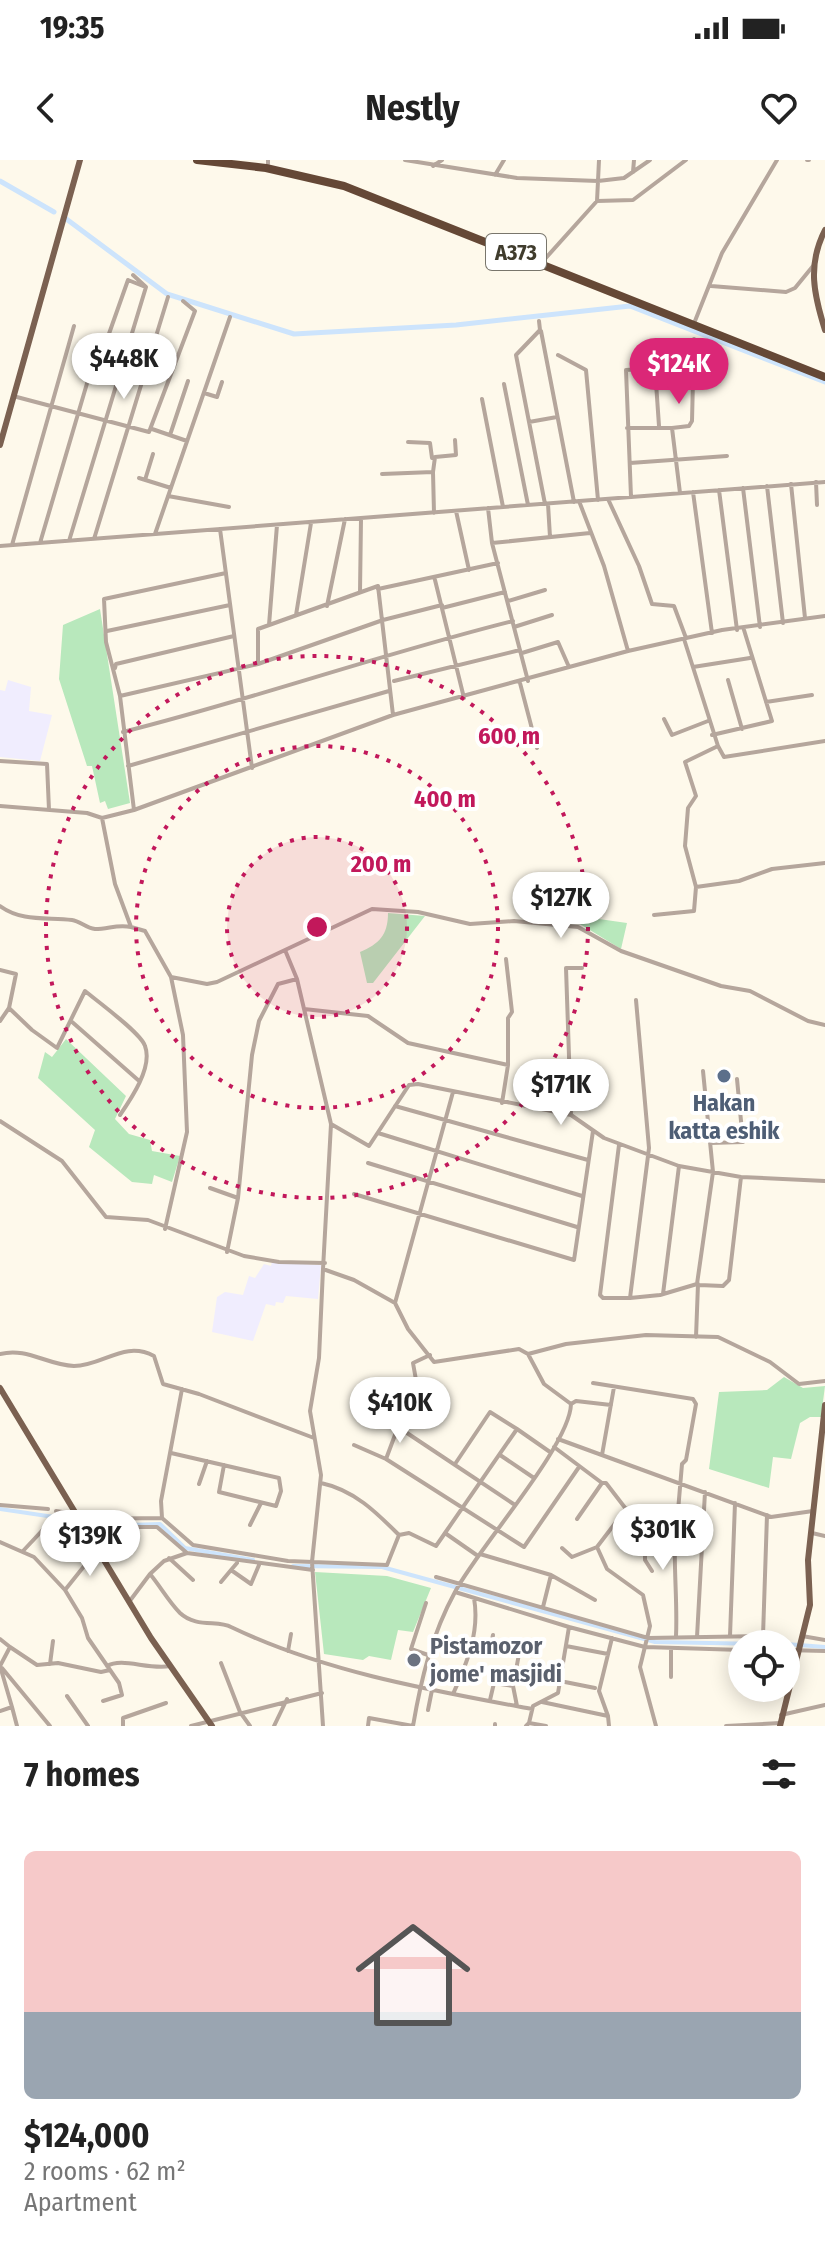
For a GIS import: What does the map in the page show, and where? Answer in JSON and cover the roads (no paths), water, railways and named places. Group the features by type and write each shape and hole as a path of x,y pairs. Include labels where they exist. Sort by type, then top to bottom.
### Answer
{"highway":[{"name":"A373","path":"197,160 266,168 344,186 825,374"},
{"name":"A373","path":"237,160 268,162 349,183 825,374"}],"main road":[{"path":"0,445 80,160"},
{"path":"825,230 813,266 812,291 825,330"},
{"path":"0,1388 129,1602 210,1723"},
{"path":"800,1643 810,1605 811,1533 825,1405"},
{"path":"780,1722 785,1702"}],"street":[{"path":"405,160 495,175 598,181 616,181 650,160"},
{"path":"433,166 442,160"},
{"path":"495,175 504,160"},
{"path":"544,260 597,201 599,160"},
{"path":"633,172 634,160"},
{"path":"597,201 633,200 686,160"},
{"path":"695,321 722,253 777,160"},
{"path":"710,285 786,292 795,288 813,266"},
{"path":"133,275 146,287"},
{"path":"125,351 105,345 128,280 146,287"},
{"path":"69,541 146,287"},
{"path":"94,539 168,297"},
{"path":"13,396 146,433 151,428 195,311 183,301"},
{"path":"155,534 230,317"},
{"path":"539,321 576,502 590,533 628,651"},
{"path":"12,545 74,326"},
{"path":"540,330 516,355 550,537"},
{"path":"627,428 689,426 692,421 694,339"},
{"path":"558,355 586,370 598,500"},
{"path":"631,497 626,370 655,368 659,426"},
{"path":"40,543 88,380"},
{"path":"170,435 188,381"},
{"path":"204,393 217,397 222,382"},
{"path":"504,384 528,505"},
{"path":"482,399 503,507"},
{"path":"529,422 557,417"},
{"path":"151,428 187,441"},
{"path":"672,428 673,459 680,493"},
{"path":"432,461 455,456 455,440"},
{"path":"408,442 430,443 434,513"},
{"path":"145,480 153,454"},
{"path":"629,463 727,456"},
{"path":"382,474 433,472"},
{"path":"139,478 171,488"},
{"path":"816,482 817,505"},
{"path":"0,546 825,482"},
{"path":"791,484 805,618"},
{"path":"767,486 783,623"},
{"path":"743,488 760,627"},
{"path":"719,490 737,630"},
{"path":"693,492 712,633"},
{"path":"168,496 229,507"},
{"path":"608,499 639,566 652,604 674,606 712,735 724,757 825,741"},
{"path":"488,508 492,543 528,681"},
{"path":"456,511 469,570"},
{"path":"360,592 361,518"},
{"path":"327,606 345,519"},
{"path":"296,615 311,522"},
{"path":"269,625 277,525"},
{"path":"220,529 252,768"},
{"path":"492,543 590,533"},
{"path":"435,579 498,563"},
{"path":"115,670 110,664 104,599 226,573"},
{"path":"378,589 434,575 464,698"},
{"path":"258,664 257,630 378,586 393,715"},
{"path":"508,601 545,590"},
{"path":"120,696 258,664 383,620 505,592"},
{"path":"107,631 230,605"},
{"path":"514,627 552,615"},
{"path":"0,806 102,818 134,810 393,715 528,681 628,651 712,633 825,616"},
{"path":"123,732 241,702 387,653 513,621"},
{"path":"712,735 772,721 750,658 744,629"},
{"path":"134,810 116,664 234,636"},
{"path":"394,681 558,642 569,667"},
{"path":"693,667 750,658"},
{"path":"728,680 742,729"},
{"path":"520,683 537,748"},
{"path":"128,766 389,691"},
{"path":"766,702 812,695"},
{"path":"664,719 672,735 708,721"},
{"path":"654,915 694,911 696,887 685,846 688,808 696,796 685,762 718,746"},
{"path":"0,761 47,764 49,810"},
{"path":"102,818 115,884 131,927"},
{"path":"696,887 739,881 772,869 825,863"},
{"path":"0,906 9,913 40,921 74,920 93,929 117,924 145,931 171,977 183,1035 187,1132 165,1229"},
{"path":"171,977 207,984 217,982 372,909 418,912 470,924 514,921 578,927 621,951 721,986 750,991 808,1021 825,1025"},
{"path":"285,950 297,979 331,1124 319,1358 310,1411 321,1483 313,1566 323,1726"},
{"path":"502,1103 508,1065 508,1018 512,1012 506,959"},
{"path":"571,1115 572,1067 566,968 582,968"},
{"path":"0,970 16,974 9,1008 0,1021"},
{"path":"227,1252 238,1198 252,1055 259,1021 278,984 297,979"},
{"path":"9,1008 55,1048 59,1047 85,991 145,1044 139,1081 120,1115"},
{"path":"630,1298 648,1157 636,1000"},
{"path":"304,1009 368,1016 408,1043 508,1065"},
{"path":"71,1021 139,1081"},
{"path":"696,1337 698,1284 713,1172 703,1071"},
{"path":"710,1143 743,1142 737,1079"},
{"path":"331,1124 367,1146 412,1084 571,1115 619,1145 679,1166 741,1177 825,1181"},
{"path":"395,1303 453,1092"},
{"path":"395,1106 588,1160"},
{"path":"0,1121 62,1161 106,1217 148,1220 227,1252 279,1262 324,1266 395,1303 408,1329 438,1362 519,1349 528,1354 544,1384 571,1404"},
{"path":"354,1194 573,1260 593,1131"},
{"path":"378,1133 582,1197"},
{"path":"619,1145 600,1295 603,1298 663,1294 698,1284 723,1286 729,1280 741,1177"},
{"path":"368,1163 577,1227"},
{"path":"663,1294 679,1166"},
{"path":"210,1188 238,1198"},
{"path":"528,1354 599,1340 673,1334 726,1339 770,1362 799,1384 825,1381"},
{"path":"0,1354 21,1351 41,1360 74,1366 114,1353 142,1351 154,1356 160,1383 314,1438"},
{"path":"386,1459 416,1380 413,1363 430,1355"},
{"path":"593,1383 695,1400 673,1539 678,1585 676,1637"},
{"path":"602,1455 614,1387"},
{"path":"162,1518 161,1501 182,1389"},
{"path":"368,1726 369,1718 413,1726 428,1655 459,1585 552,1449 571,1404 576,1401 611,1405"},
{"path":"455,1464 490,1412 606,1483 626,1509"},
{"path":"398,1427 515,1505"},
{"path":"399,1535 409,1533 436,1546 517,1429"},
{"path":"558,1439 767,1515 814,1511"},
{"path":"354,1445 386,1459 463,1507 508,1540 525,1546 579,1467"},
{"path":"171,1453 224,1465 281,1480 276,1506 218,1491 224,1465"},
{"path":"500,1455 534,1478"},
{"path":"199,1484 207,1461"},
{"path":"321,1483 343,1489 376,1511 399,1535"},
{"path":"577,1519 602,1483"},
{"path":"697,1637 705,1492"},
{"path":"250,1525 261,1503"},
{"path":"730,1630 735,1503"},
{"path":"0,1505 48,1509"},
{"path":"562,1548 572,1557 597,1547 626,1509 645,1507 678,1511"},
{"path":"645,1507 645,1560 652,1571"},
{"path":"56,1511 76,1516 162,1518 193,1545 313,1566"},
{"path":"763,1630 767,1515"},
{"path":"23,1551 53,1519"},
{"path":"83,1527 157,1527 187,1553"},
{"path":"445,1533 479,1555 551,1575 595,1600"},
{"path":"811,1533 825,1536"},
{"path":"129,1602 150,1574 169,1558 187,1553 259,1565 387,1565 399,1535"},
{"path":"0,1542 34,1557 65,1590 82,1618 88,1638 122,1694 103,1701"},
{"path":"597,1547 607,1569 643,1595 650,1626 640,1667 656,1726"},
{"path":"65,1590 97,1550"},
{"path":"169,1558 193,1580"},
{"path":"221,1582 238,1562"},
{"path":"231,1570 251,1584 259,1565"},
{"path":"150,1574 180,1614 206,1625 228,1625 247,1637 319,1663 432,1690 532,1709"},
{"path":"543,1607 551,1575"},
{"path":"436,1577 543,1607 671,1650 728,1650"},
{"path":"455,1592 612,1638 647,1643 676,1637 728,1636"},
{"path":"453,1694 474,1641 478,1617 474,1598"},
{"path":"426,1603 411,1649 428,1655"},
{"path":"546,1726 527,1724 532,1709 558,1693 569,1627"},
{"path":"288,1651 291,1634"},
{"path":"474,1641 491,1645 493,1635"},
{"path":"609,1726 599,1691 612,1638"},
{"path":"801,1639 824,1638"},
{"path":"0,1639 37,1665 50,1664 92,1671 109,1668 114,1661 149,1669 170,1666"},
{"path":"50,1664 53,1641"},
{"path":"566,1646 608,1654"},
{"path":"10,1647 1,1670 17,1726"},
{"path":"671,1650 671,1677"},
{"path":"800,1650 825,1651"},
{"path":"517,1706 513,1686 519,1654"},
{"path":"221,1663 240,1712 250,1726"},
{"path":"1,1670 50,1726"},
{"path":"490,1701 497,1670"},
{"path":"515,1672 595,1688"},
{"path":"494,1683 513,1686"},
{"path":"428,1710 432,1690"},
{"path":"191,1726 287,1699 322,1693"},
{"path":"67,1696 88,1726"},
{"path":"274,1726 287,1699"},
{"path":"542,1702 608,1716"},
{"path":"123,1726 123,1718 166,1703"},
{"path":"726,1726 780,1722 825,1705"},
{"path":"0,1711 12,1707"},
{"path":"278,1717 284,1726"}],"waterway":[{"path":"0,181 54,212"},
{"path":"65,218 167,294 294,334 456,325 630,306 825,382"},
{"path":"0,1509 108,1525"},
{"path":"129,1525 160,1524 185,1548 253,1560"},
{"path":"293,1566 382,1567 655,1642 728,1643"},
{"path":"800,1645 825,1647"}],"place":[{"name":"Hakan katta eshik","path":"724,1076"},
{"name":"Pistamozor jome' masjidi","path":"414,1660"}]}
